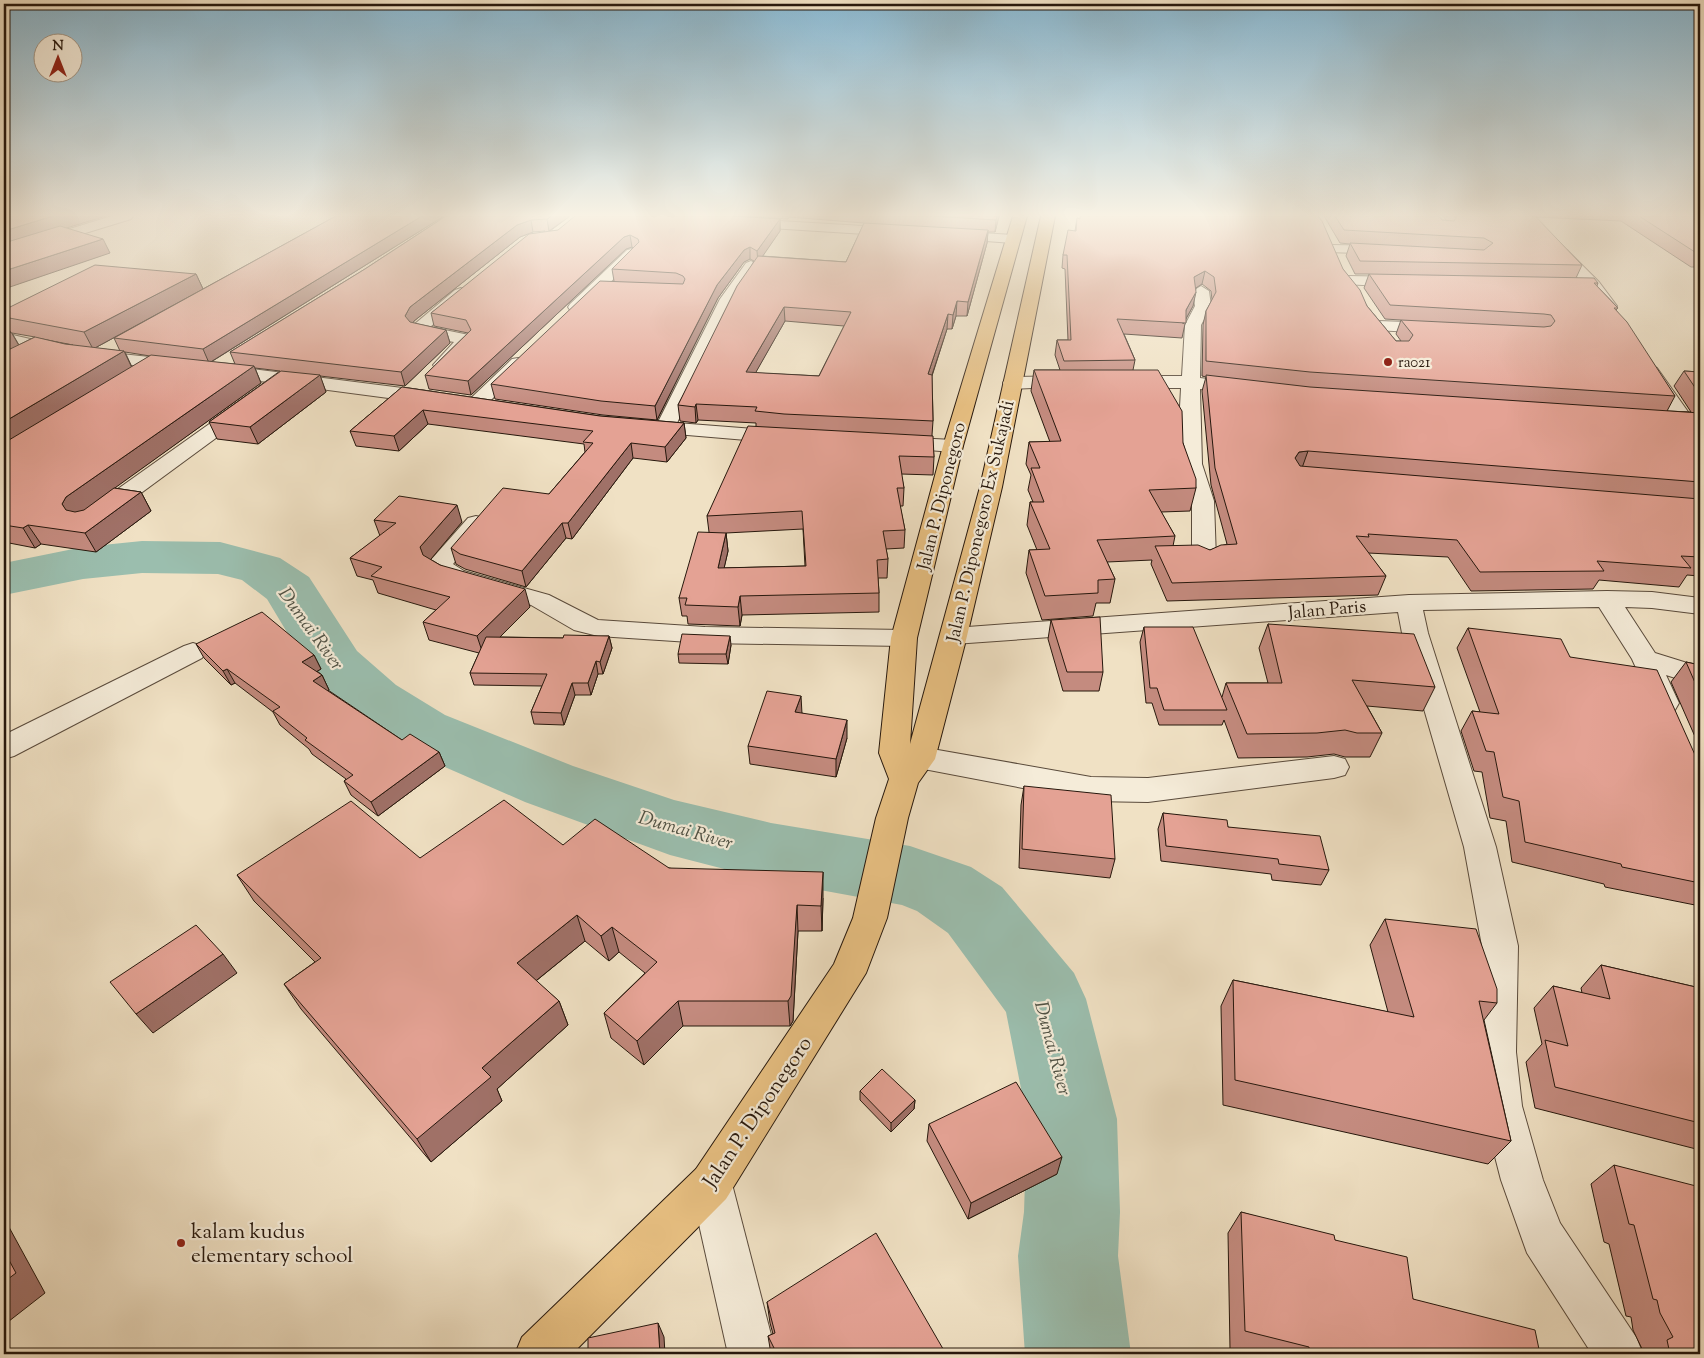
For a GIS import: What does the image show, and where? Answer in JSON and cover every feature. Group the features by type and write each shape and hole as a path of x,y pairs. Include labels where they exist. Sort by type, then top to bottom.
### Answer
{"main road":[{"name":"Jalan P. Diponegoro","path":"906,764 904,638 953,446 992,382 1007,279"},
{"name":"Jalan P. Diponegoro Ex Sukajadi","path":"892,818 906,764 954,636 991,487 992,382 1027,279"},
{"name":"Jalan P. Diponegoro","path":"539,1354 712,1184 848,973 870,918 892,818"}],"street":[{"path":"562,321 604,279"},
{"path":"666,428 728,299 742,279"},
{"path":"1588,279 1619,319"},
{"path":"1348,281 1418,282"},
{"path":"1348,281 1362,297"},
{"path":"421,384 464,343 461,338 424,331 420,328 472,284"},
{"path":"1566,284 1593,284"},
{"path":"597,286 617,288"},
{"path":"1201,291 1204,301 1193,325 1189,426 1191,464 1203,501 1204,559"},
{"path":"1392,342 1374,320 1451,328"},
{"path":"4,338 42,347 97,356 284,378 421,384 469,403 533,349"},
{"path":"97,356 123,342"},
{"path":"19,359 42,347"},
{"path":"204,369 238,354"},
{"path":"1643,359 1692,421"},
{"path":"134,378 159,362"},
{"path":"86,522 284,378"},
{"path":"992,382 1091,382"},
{"path":"1111,382 1190,382 1262,390"},
{"path":"1664,419 1692,421"},
{"path":"630,425 795,438"},
{"path":"884,442 953,446"},
{"path":"493,504 439,566 455,576 540,600 583,624 598,628 704,635 904,638"},
{"path":"1607,599 1645,659 1673,722"},
{"name":"Jalan Paris","path":"954,636 1409,603 1607,599 1652,600 1700,606"},
{"path":"1409,603 1415,634 1480,847 1500,946 1497,1052 1502,1106 1522,1180 1543,1237 1620,1354"},
{"path":"4,748 193,652"},
{"path":"1645,659 1700,677"},
{"path":"906,764 1090,789 1148,790 1334,767"},
{"path":"712,1184 752,1354"}],"building":[{"path":"66,279 186,279 84,332 4,317 4,310"},
{"path":"221,279 318,279 203,349 114,338"},
{"path":"348,279 446,279 410,307 405,316 410,322 446,330 401,372 230,352"},
{"path":"473,279 578,279 468,381 425,375 471,330 466,320 431,313"},
{"path":"685,279 721,279 655,406 601,401 491,384 600,281 683,284"},
{"path":"742,279 974,279 968,302 957,301 953,315 948,314 928,374 932,375 933,421 784,414 755,411 757,407 696,404 695,407 678,405","holes":["784,307 851,312 819,376 746,372"]},
{"path":"1068,279 1194,279 1196,292 1186,310 1186,323 1117,319 1135,360 1064,361 1057,340 1071,340"},
{"path":"1214,279 1351,279 1360,290 1367,306 1396,341 1409,341 1413,335 1401,320 1544,327 1551,326 1555,321 1551,315 1544,314 1390,305 1373,279 1595,279 1598,283 1594,283 1618,308 1614,308 1627,322 1675,396 1310,372 1206,361 1206,311 1216,292"},
{"path":"4,330 11,332 4,336"},
{"path":"35,337 65,344 124,351 4,422 4,352"},
{"path":"151,355 254,366 66,497 62,504 66,510 75,512 84,510 114,488 141,492 85,533 28,525 23,528 4,525 4,443"},
{"path":"1034,370 1158,370 1182,411 1183,443 1196,479 1196,488 1149,490 1175,536 1097,540 1115,579 1098,580 1098,593 1045,596 1029,550 1050,549 1030,502 1044,502 1031,468 1040,468 1029,442 1061,441"},
{"path":"281,371 320,375 250,427 209,422"},
{"path":"1684,371 1700,372 1700,395"},
{"path":"1206,375 1310,387 1700,413 1700,482 1308,451 1299,452 1295,458 1300,466 1700,499 1700,557 1681,556 1691,568 1597,561 1604,571 1480,572 1457,540 1368,534 1369,537 1356,536 1386,576 1172,583 1155,546 1198,545 1210,550 1221,545 1237,544 1215,468"},
{"path":"402,387 600,416 684,423 665,447 631,443 568,523 562,523 522,571 460,554 451,548 503,488 549,494 593,443 583,442 593,431 423,410 394,436 350,431"},
{"path":"748,426 933,436 934,457 899,456 904,488 897,488 905,530 883,531 888,559 877,560 879,593 740,596 738,607 685,605 687,598 679,598 698,532 726,533 718,568 806,566 802,511 707,516"},
{"path":"399,496 457,505 420,547 423,555 440,565 525,589 477,636 423,622 450,597 371,576 382,567 350,558 396,523 374,520"},
{"path":"262,612 314,655 302,662 322,675 313,681 402,740 410,734 439,752 371,802 344,781 353,775 305,740 307,738 273,711 280,707 227,669 223,671 196,644"},
{"path":"1100,617 1103,672 1067,672 1051,620"},
{"path":"1268,624 1414,634 1435,687 1352,680 1382,733 1357,733 1345,730 1317,733 1247,734 1226,683 1282,683"},
{"path":"1144,627 1193,627 1227,710 1164,710 1157,688 1150,688"},
{"path":"1468,628 1561,639 1570,657 1657,670 1700,766 1700,883 1622,867 1621,864 1525,842 1519,801 1503,797 1494,752 1486,751 1472,711 1499,714"},
{"path":"682,634 730,636 726,654 678,654"},
{"path":"564,635 609,636 600,662 596,661 588,683 572,683 561,713 531,712 547,674 470,673 486,637 563,638"},
{"path":"1686,662 1700,665 1700,694"},
{"path":"767,691 801,696 795,712 847,720 836,759 748,746"},
{"path":"1024,786 1111,795 1115,859 1022,849"},
{"path":"504,800 563,845 595,819 669,868 823,872 821,906 797,905 791,996 788,1001 678,1001 637,1041 604,1013 657,962 612,927 601,936 577,915 517,963 559,1001 482,1068 491,1077 417,1139 284,984 321,958 237,875 351,801 420,858"},
{"path":"1163,813 1227,820 1228,827 1320,836 1329,870 1279,864 1278,859 1166,846"},
{"path":"1385,919 1476,929 1497,989 1497,1003 1479,1001 1511,1141 1235,1080 1233,980 1414,1017"},
{"path":"196,925 223,954 136,1014 110,982"},
{"path":"1601,965 1700,988 1700,1123 1555,1087 1545,1040 1568,1046 1553,986 1610,999"},
{"path":"882,1069 915,1100 891,1123 860,1091"},
{"path":"1016,1082 1062,1157 971,1203 929,1124"},
{"path":"1614,1165 1700,1187 1700,1354 1670,1354 1667,1340 1673,1337 1660,1313 1657,1300 1653,1299 1634,1225 1629,1224"},
{"path":"1241,1212 1334,1235 1335,1240 1407,1257 1413,1299 1535,1330 1540,1354 1310,1354 1309,1347 1245,1331"},
{"path":"876,1233 946,1354 777,1354 768,1336 775,1333 767,1302"},
{"path":"4,1251 16,1273 4,1282"},
{"path":"658,1323 660,1354 588,1354 588,1338"}],"waterway":[{"name":"Dumai River","path":"4,579 83,563 142,557 220,558 261,569 289,589 336,665 374,700 422,731 549,784 670,827 771,852 910,876 944,889 975,910 1045,999 1072,1119 1072,1212 1068,1256 1078,1354"}],"place":[{"name":"ra021","path":"1388,362"},
{"name":"kalam kudus elementary school","path":"181,1243"}]}
